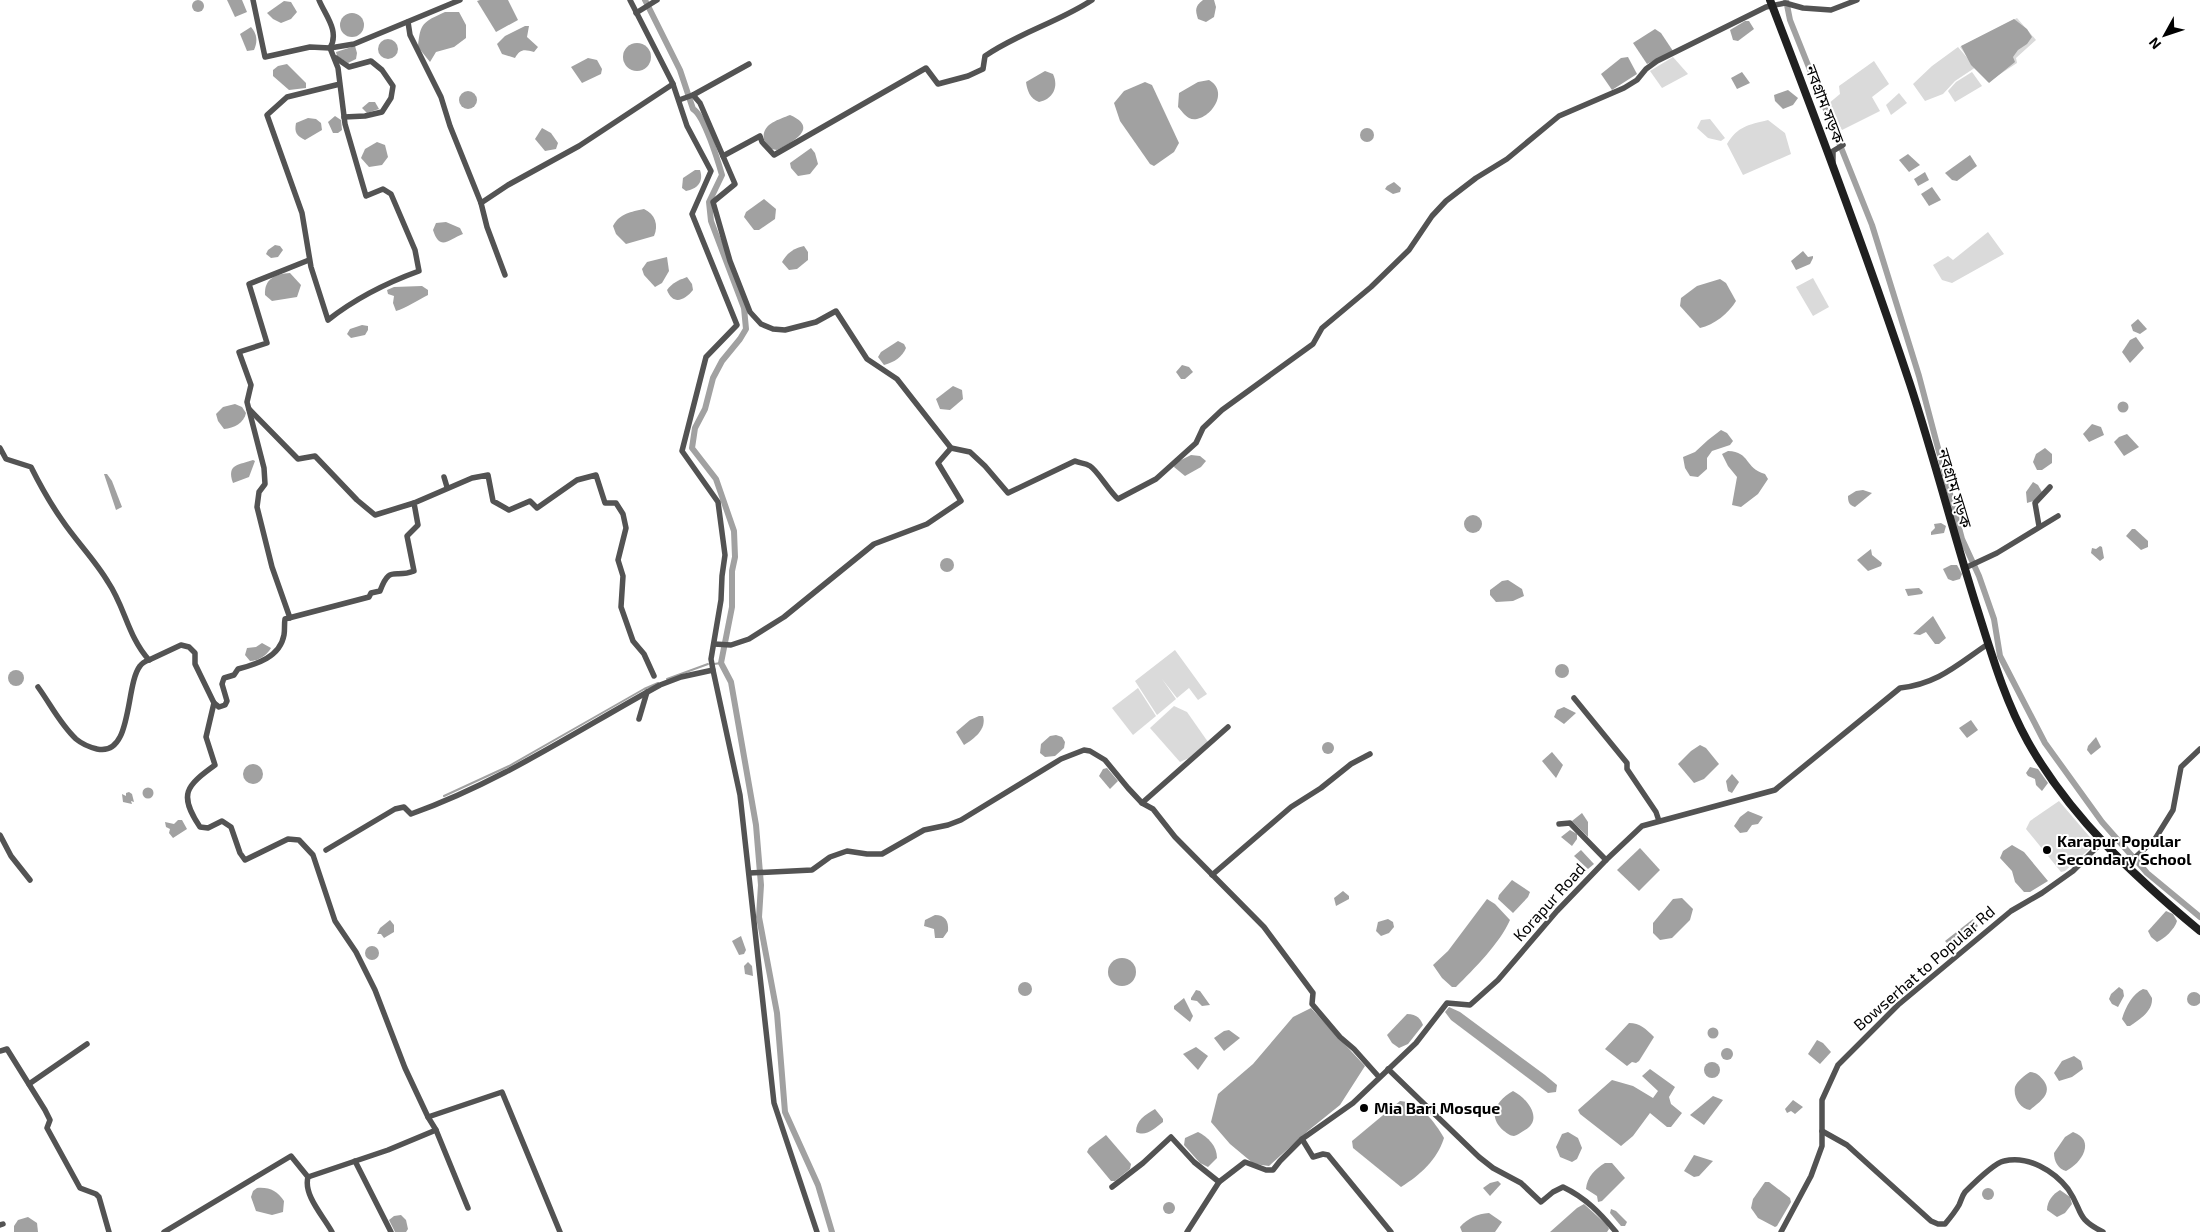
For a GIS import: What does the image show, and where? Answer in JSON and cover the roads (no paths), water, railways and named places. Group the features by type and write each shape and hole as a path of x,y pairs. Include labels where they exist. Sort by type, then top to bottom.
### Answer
{"main road":[{"name":"নবগ্রাম সড়ক","path":"1771,2 1855,221 1911,387 1999,679 2028,742 2062,793 2102,842 2157,896 2200,931"}],"street":[{"path":"253,0 265,57 310,47 330,48 354,44 460,0"},
{"path":"319,0 334,31 334,42 330,48"},
{"path":"630,0 673,84 680,100 687,126 711,171 692,214 737,325 706,357 682,451 718,502 725,555 717,644 711,659 740,795 774,1103 817,1232"},
{"path":"636,12 657,0"},
{"path":"723,156 760,136 762,142 774,155 926,68 938,84 968,76 983,69 985,56 998,47 1076,11 1092,0"},
{"path":"693,95 700,103 735,184 713,202 730,261 750,312 761,324 773,329 785,330 816,322 836,311 868,359 897,379 950,448 970,452 1008,493 1075,461 1094,469 1105,487 1118,499 1128,496 1156,479 1196,443 1203,428 1222,410 1291,362 1313,344 1322,328 1371,288 1408,250 1432,216 1446,201 1467,184 1507,159 1560,116 1615,94 1637,80 1646,69 1657,61 1771,2 1785,3 1803,8 1831,10 1857,0"},
{"path":"408,22 410,35 441,97 450,126 481,203 487,227 505,275"},
{"path":"330,48 340,84 344,118 366,196 382,188 391,194 415,250 419,271 369,293 345,307 328,320 310,260 302,213 267,115 287,96 340,84"},
{"path":"334,57 349,67 371,62 382,70 393,86 391,98 382,112 344,118"},
{"path":"680,100 693,95 749,64"},
{"path":"481,203 508,184 580,146 673,84"},
{"path":"1833,164 1833,151 1843,145"},
{"path":"290,618 272,568 257,506 259,492 265,484 264,468 247,402 252,385 240,352 267,343 249,284 310,260"},
{"path":"249,409 298,459 315,456 357,500 375,515 414,503 472,478 488,475 494,501 509,510 530,501 537,508 577,480 596,475 605,503 616,503 623,514 626,528 618,560 622,576 620,607 633,640 644,654 654,676"},
{"path":"0,448 6,459 31,467 61,520 108,582 132,636 149,660"},
{"path":"717,644 731,645 749,639 784,617 874,544 927,524 961,501 938,463 950,448"},
{"path":"444,477 448,487"},
{"path":"2039,526 2036,519 2035,503 2050,487"},
{"path":"38,687 56,717 78,741 100,750 110,748 119,740 125,725 131,686 140,665 181,645 189,647 194,653 195,664 214,703 219,707 225,705 227,701 222,684 224,678 234,675 238,669 261,662 270,657 284,635 285,619 369,597 371,593 380,591 385,578 392,573 407,574 414,571 407,536 418,525 414,503"},
{"path":"1965,568 1996,553 2058,516"},
{"name":"Korapur Road","path":"1187,1232 1220,1182 1245,1162 1266,1170 1273,1170 1280,1160 1302,1139 1353,1103 1416,1043 1447,1003 1470,1005 1498,980 1557,911 1642,826 1775,790 1900,688 1918,686 1936,679 1988,644"},
{"path":"326,850 394,809 404,807 411,814 444,802 517,765 647,692 681,677 713,670"},
{"path":"639,719 647,692"},
{"path":"1574,698 1627,763 1627,769 1656,812 1659,821"},
{"path":"214,703 206,737 215,765 191,784 187,795 189,811 200,827 208,828 222,821 232,826 240,853 245,860 288,839 300,840 313,855 335,921 356,952 375,990 405,1068 436,1130 468,1208"},
{"path":"1142,803 1228,727"},
{"path":"2126,866 2155,839 2173,810 2181,768 2200,749"},
{"path":"749,873 812,870 830,858 847,851 882,854 924,830 955,823 1015,788 1034,774 1061,759 1084,750 1105,760 1142,803 1153,809 1175,837 1264,927 1313,993 1312,1004 1340,1037 1354,1049 1379,1077"},
{"path":"1212,875 1291,807 1351,764 1370,754"},
{"path":"1559,824 1570,823 1606,860"},
{"path":"0,835 11,856 30,880"},
{"name":"Bowserhat to Popular Rd","path":"1781,1232 1811,1176 1822,1146 1822,1100 1838,1064 1898,1004 2011,911 2042,894 2073,871 2102,842"},
{"path":"28,1084 87,1044"},
{"path":"0,1050 7,1049 45,1110 50,1120 47,1128 80,1188 99,1197 109,1232"},
{"path":"1388,1069 1493,1168 1522,1183 1541,1202 1553,1192 1563,1187 1579,1195 1593,1206 1616,1232"},
{"path":"428,1117 502,1092 560,1232"},
{"path":"308,1177 388,1150 436,1130"},
{"path":"1822,1131 1835,1136 1847,1145 1931,1221 1938,1224 1945,1224 1964,1194 1980,1178 2004,1161 2020,1161 2044,1167 2062,1182 2073,1197 2084,1221 2103,1232"},
{"path":"1112,1187 1143,1163 1171,1137 1194,1162 1220,1182"},
{"path":"1302,1139 1313,1157 1322,1154 1328,1155 1391,1232"},
{"path":"164,1232 291,1156 308,1177"},
{"path":"355,1161 391,1232"},
{"path":"308,1177 306,1184 332,1232"}],"waterway":[{"path":"645,0 680,70 693,109 702,120 706,129 722,175 709,202 711,221 744,308 746,329 722,361 713,378 705,409 695,428 692,448 716,479 734,531 735,557 732,571 732,607 721,663 731,682 756,825 761,885 759,917 777,1013 785,1112 818,1185 832,1232"},
{"path":"1786,0 1790,20 1872,225 1919,376 1962,539 1979,576 1994,619 2000,656 2045,743 2102,822 2132,856"},
{"path":"714,664 721,663"},
{"path":"667,679 708,664"},
{"path":"444,796 509,766 644,689 658,683"},
{"path":"2136,860 2147,873 2200,917"}],"place":[{"name":"Karapur Popular Secondary School","path":"2047,850"},
{"name":"Mia Bari Mosque","path":"1364,1108"}]}
